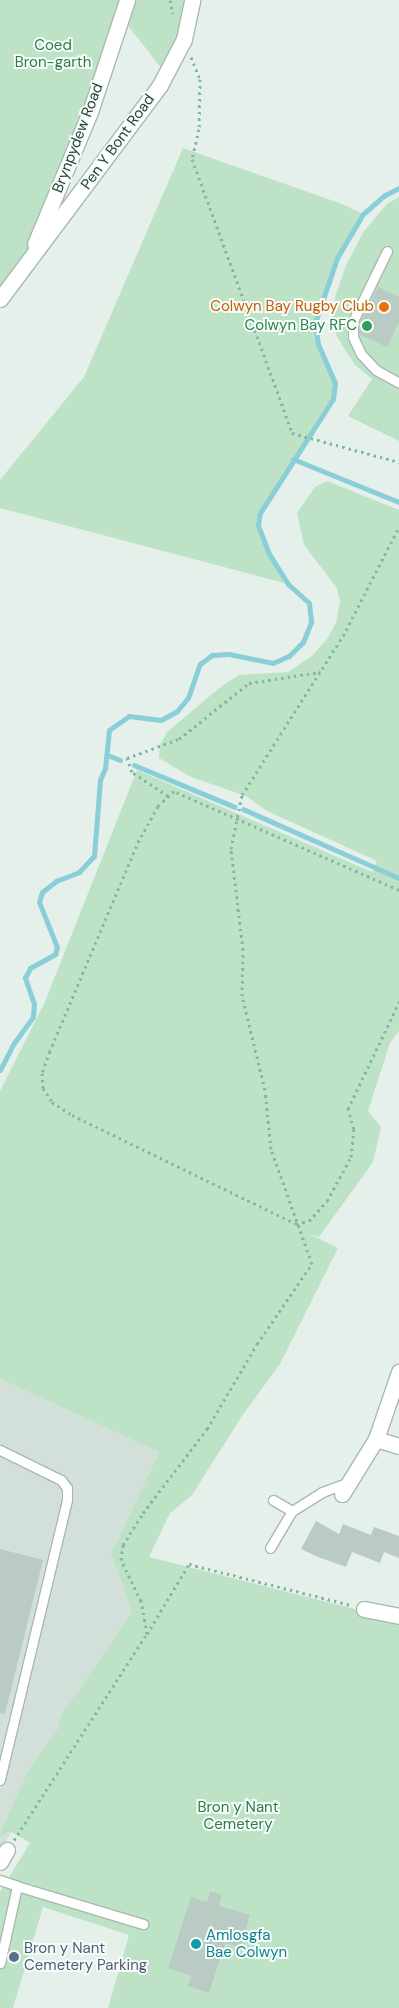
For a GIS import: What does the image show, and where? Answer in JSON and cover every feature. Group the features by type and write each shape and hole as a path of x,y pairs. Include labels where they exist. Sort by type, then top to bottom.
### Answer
{"street":[{"name":"Brynpydew Road","path":"22,272 90,112 127,0"},
{"name":"Pen Y Bont Road","path":"22,272 160,84 184,40 192,0"},
{"path":"0,299 22,272"},
{"path":"345,1488 376,1438 399,1372"},
{"path":"376,1438 399,1446"},
{"path":"364,1609 399,1616"}],"lane":[{"path":"387,251 353,321 353,337 361,354 376,370 399,382"},
{"path":"0,1450 61,1480 67,1488 67,1500 0,1780"},
{"path":"270,1548 292,1511 322,1492 345,1488"},
{"path":"273,1500 292,1511"},
{"path":"0,1880 143,1924"},
{"path":"0,1963 17,1886"}],"path":[{"path":"184,40 200,80 199,129 192,159 295,435 399,462"},
{"path":"147,1634 141,1601 121,1560 123,1545 143,1513 207,1429 257,1344 312,1264 296,1224 271,1149 265,1090 242,996 243,950 231,849 242,795 343,636 399,526"},
{"path":"168,796 132,772 126,758 180,738 249,683 320,672"},
{"path":"399,890 237,817 174,791 158,806 139,840 50,1051 42,1073 42,1088 52,1102 72,1115 296,1224 309,1221 327,1201 351,1157 354,1129 348,1109 399,1002"},
{"path":"3,1856 147,1634 189,1564 364,1609"}],"shaded area":[{"path":"0,1379 159,1452 111,1554 136,1623 0,1851"}],"green space":[{"name":"Coed Bron-garth","path":"0,0 192,0 166,74 122,18 22,272 0,299"},
{"path":"183,148 342,204 363,214 337,258 315,323 318,344 335,383 333,399 260,513 258,525 269,554 288,584 0,508 0,480 84,377"},
{"name":"Colwyn Bay RFC","path":"399,197 399,441 348,416 372,379 355,365 344,348 336,335 333,318 335,297 346,265 364,231 387,204"},
{"name":"Bron y Nant Cemetery","path":"327,481 399,510 399,1031 390,1043 368,1111 381,1127 373,1162 319,1237 309,1234 338,1248 280,1364 242,1416 192,1495 170,1513 149,1557 399,1620 399,2008 108,2008 129,1935 43,1907 13,2008 0,2008 0,1892 30,1843 10,1831 0,1838 0,1834 28,1771 58,1729 61,1716 132,1612 111,1554 159,1452 0,1379 0,1091 44,1004 137,770 372,872 377,861 267,811 246,796 191,777 159,758 160,745 167,732 223,685 239,675 288,672 312,656 327,639 336,623 340,602 337,588 304,545 297,513 315,487"}],"building":[{"name":"Colwyn Bay Rugby Club","path":"378,287 399,297 399,322 387,347 359,334 359,326"},
{"path":"316,1521 339,1534 343,1524 371,1535 374,1527 399,1536 399,1558 384,1552 380,1563 352,1552 346,1567 318,1557 301,1549"},
{"path":"0,1549 43,1560 5,1714 0,1713"},
{"name":"Amlosgfa Bae Colwyn","path":"210,1891 222,1895 219,1906 250,1915 240,1947 225,1943 209,1993 188,1986 191,1976 168,1968 191,1897 207,1902"}],"waterway":[{"path":"0,1070 14,1043 33,1017 34,1004 25,978 30,968 55,954 57,947 39,902 42,892 56,881 79,872 94,856 100,780 105,768 109,730 129,716 161,720 177,711 188,698 200,664 212,655 229,654 273,663 289,656 303,642 311,622 309,603 288,584 269,554 258,525 260,513 333,399 335,383 318,344 315,323 337,258 363,214 385,195 399,188"},
{"path":"293,459 399,502"},
{"path":"107,755 120,760"},
{"path":"134,765 235,807"},
{"path":"243,809 399,878"}],"place":[{"name":"Colwyn Bay Rugby Club","path":"384,307"},
{"name":"Colwyn Bay RFC","path":"367,326"},
{"name":"Amlosgfa Bae Colwyn","path":"196,1944"},
{"name":"Bron y Nant Cemetery Parking","path":"14,1957"}]}
